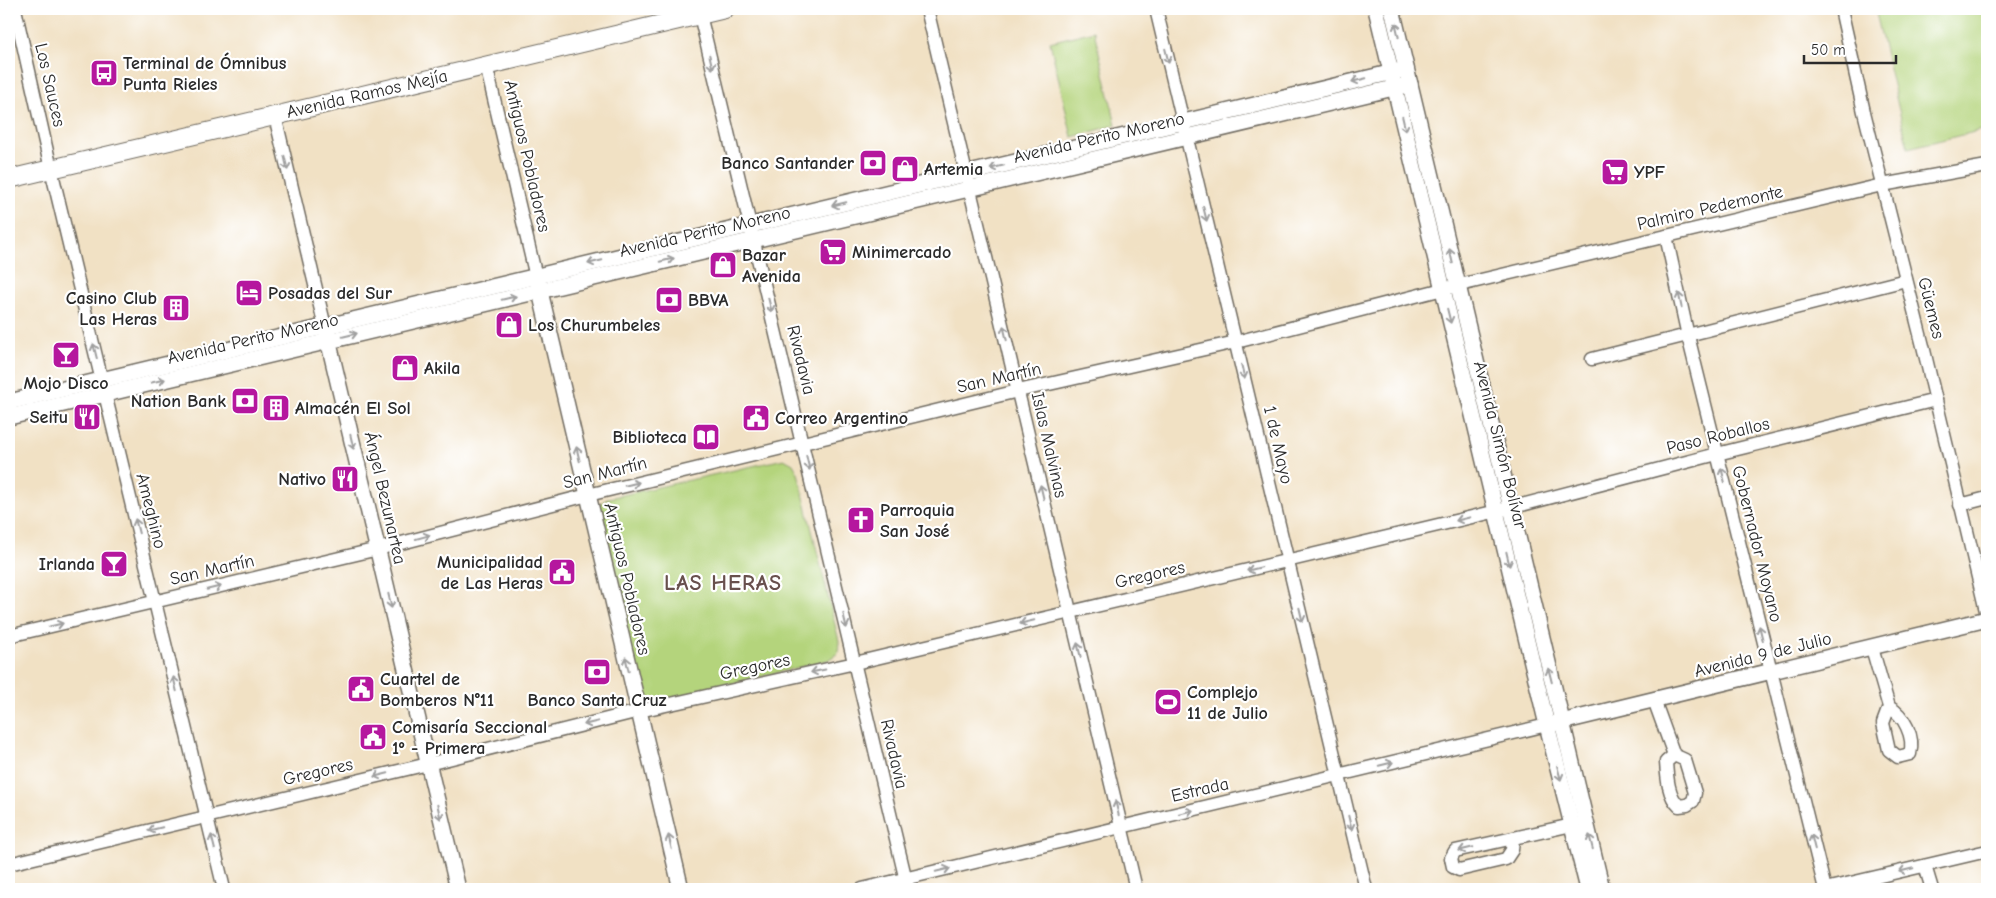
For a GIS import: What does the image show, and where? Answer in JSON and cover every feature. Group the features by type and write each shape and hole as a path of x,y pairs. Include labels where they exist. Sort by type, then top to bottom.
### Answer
{"main road":[{"name":"Avenida Ramos Mejía","path":"9,179 725,9"}],"street":[{"name":"Los Sauces","path":"15,9 51,169"},
{"name":"Islas Malvinas","path":"927,9 1136,889"},
{"name":"1 de Mayo","path":"1156,9 1366,889"},
{"name":"Avenida Simón Bolívar","path":"1376,9 1401,78"},
{"name":"Avenida Simón Bolívar","path":"1392,9 1401,78 1450,288 1504,510 1562,722 1602,889"},
{"name":"Güemes","path":"1841,9 1987,617"},
{"name":"Rivadavia","path":"700,15 907,884"},
{"name":"Antiguos Pobladores","path":"486,65 681,889"},
{"name":"Avenida Perito Moreno","path":"9,402 103,387 1401,78"},
{"name":"Ángel Bezunartea","path":"275,116 458,889"},
{"name":"Palmiro Pedemonte","path":"1450,288 1882,184 1987,166"},
{"name":"Ameghino","path":"51,169 224,889"},
{"name":"Gobernador Moyano","path":"1666,236 1688,336 1825,889"},
{"path":"1592,359 1906,280"},
{"name":"San Martín","path":"9,636 378,549 588,495 1018,391 1236,342 1450,288"},
{"name":"Avenida Perito Moreno","path":"9,417 103,387"},
{"name":"Paso Roballos","path":"1504,510 1717,454 1936,400"},
{"path":"1960,505 1987,498"},
{"name":"Avenida Simón Bolívar","path":"1504,510 1547,725 1588,889"},
{"name":"Gregores","path":"9,864 428,764 638,711 854,663 1504,510"},
{"name":"Avenida 9 de Julio","path":"1547,725 1872,648 1987,617"},
{"path":"1872,648 1889,708"},
{"path":"1654,700 1674,755"},
{"name":"Estrada","path":"862,889 907,884 1122,827 1547,725"},
{"path":"1513,838 1572,825"},
{"path":"1825,889 1987,851"},
{"path":"1925,866 1932,889"}],"green space":[{"path":"1875,9 1987,9 1987,129 1908,148"},
{"path":"1094,31 1116,125 1072,137 1050,42"},
{"path":"784,459 793,464 798,473 839,641 838,653 828,660 656,703 646,703 642,700 596,508 609,498"}],"place":[{"name":"Terminal de Ómnibus Punta Rieles","path":"104,73"},
{"name":"Banco Santander","path":"873,163"},
{"name":"Artemia","path":"905,169"},
{"name":"YPF","path":"1615,172"},
{"name":"Minimercado","path":"833,252"},
{"name":"Bazar Avenida","path":"723,265"},
{"name":"Posadas del Sur","path":"249,293"},
{"name":"BBVA","path":"669,300"},
{"name":"Casino Club Las Heras","path":"176,308"},
{"name":"Los Churumbeles","path":"509,325"},
{"name":"Mojo Disco","path":"66,355"},
{"name":"Akila","path":"405,368"},
{"name":"Nation Bank","path":"245,401"},
{"name":"Almacén El Sol","path":"276,408"},
{"name":"Seitu","path":"87,417"},
{"name":"Correo Argentino","path":"756,418"},
{"name":"Biblioteca","path":"706,437"},
{"name":"Nativo","path":"345,479"},
{"name":"Parroquia San José","path":"861,520"},
{"name":"Irlanda","path":"114,564"},
{"name":"Municipalidad de Las Heras","path":"562,572"},
{"name":"Banco Santa Cruz","path":"597,672"},
{"name":"Cuartel de Bomberos N°11","path":"361,689"},
{"name":"Complejo 11 de Julio","path":"1168,702"},
{"name":"Comisaría Seccional 1º - Primera","path":"373,737"}],"district":[{"name":"LAS HERAS","path":"723,583"}]}
